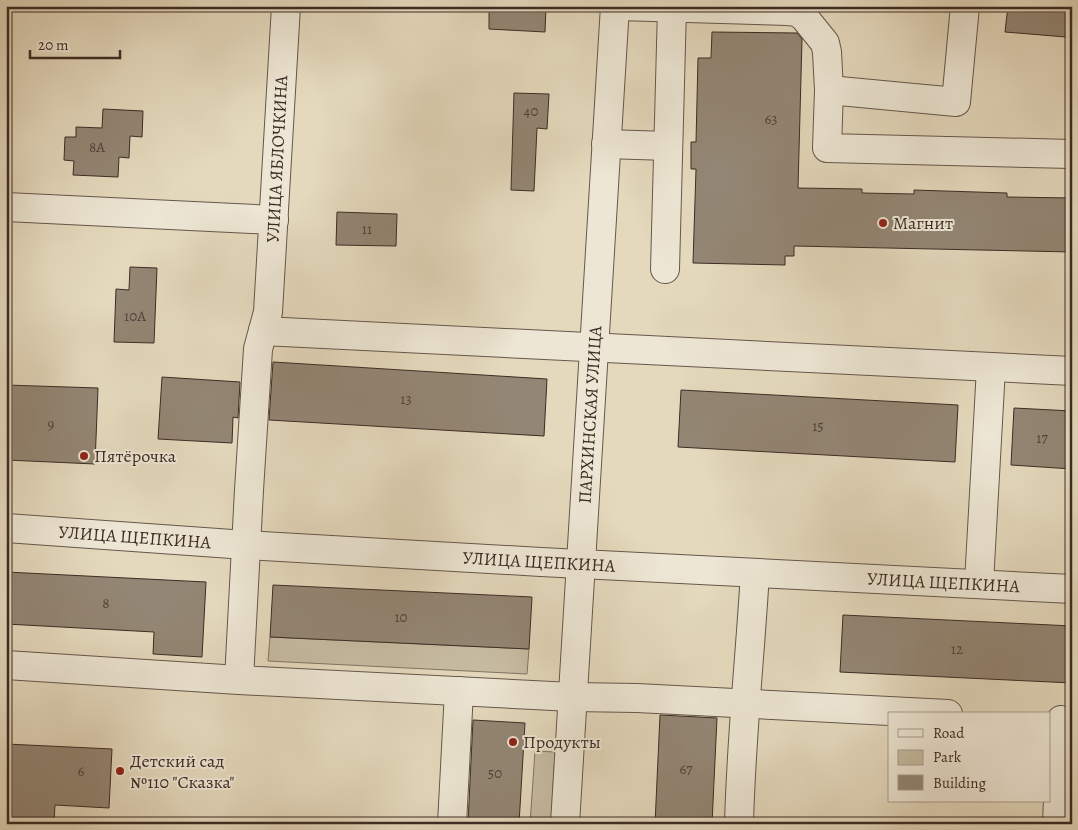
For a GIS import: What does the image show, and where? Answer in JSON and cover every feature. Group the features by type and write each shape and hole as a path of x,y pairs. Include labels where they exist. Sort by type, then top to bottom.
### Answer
{"street":[{"name":"УЛИЦА ЯБЛОЧКИНА","path":"239,680 258,349 266,322 274,220 286,6"},
{"path":"617,6 797,12 825,44 827,52 829,90 827,148 1072,154"},
{"name":"ПАРХИНСКАЯ УЛИЦА","path":"565,824 606,144 617,6"},
{"path":"829,90 956,102 965,6"},
{"path":"665,269 672,8"},
{"path":"606,144 668,146"},
{"path":"6,207 274,220"},
{"path":"266,322 594,348 1072,371"},
{"path":"979,584 991,368"},
{"name":"УЛИЦА ЩЕПКИНА","path":"6,528 246,545 580,564 1072,588"},
{"path":"739,824 745,703 755,573"},
{"path":"6,665 239,680 911,712"},
{"path":"452,824 460,691"},
{"path":"1057,824 1061,720"}],"green space":[{"path":"270,637 529,649 527,674 268,661"},
{"path":"535,751 555,752 551,824 530,824"}],"building":[{"path":"489,6 546,6 545,32 489,29"},
{"path":"1008,6 1069,6 1066,37 1005,32"},
{"path":"712,32 797,33 802,39 798,188 862,189 862,193 914,194 914,190 1007,193 1007,197 1072,198 1072,252 794,246 794,256 785,256 785,265 693,263 696,169 691,169 691,142 696,142 698,58 711,58"},
{"path":"514,93 549,94 547,129 537,128 534,191 511,190"},
{"path":"103,109 143,111 142,137 130,136 129,158 119,157 118,177 73,175 74,161 64,160 65,137 76,137 76,127 102,128"},
{"path":"337,212 397,214 396,246 336,245"},
{"path":"130,267 157,268 154,343 114,342 116,289 129,290"},
{"path":"273,362 547,379 544,436 269,420"},
{"path":"162,377 240,382 238,418 233,417 232,443 158,439"},
{"path":"6,385 98,388 95,464 6,460"},
{"path":"681,390 958,405 955,462 678,447"},
{"path":"1014,408 1072,411 1072,469 1011,465"},
{"path":"6,572 206,582 202,657 153,654 154,632 6,624"},
{"path":"273,585 532,597 529,649 270,637"},
{"path":"843,615 1072,626 1072,683 840,672"},
{"path":"660,715 717,718 712,824 655,824"},
{"path":"473,720 525,723 519,824 468,824"},
{"path":"6,744 112,749 109,808 55,805 54,824 6,824"}],"place":[{"name":"Магнит","path":"883,223"},
{"name":"Пятёрочка","path":"84,456"},
{"name":"Продукты","path":"513,742"},
{"name":"Детский сад №110 \"Сказка\"","path":"120,771"}]}
